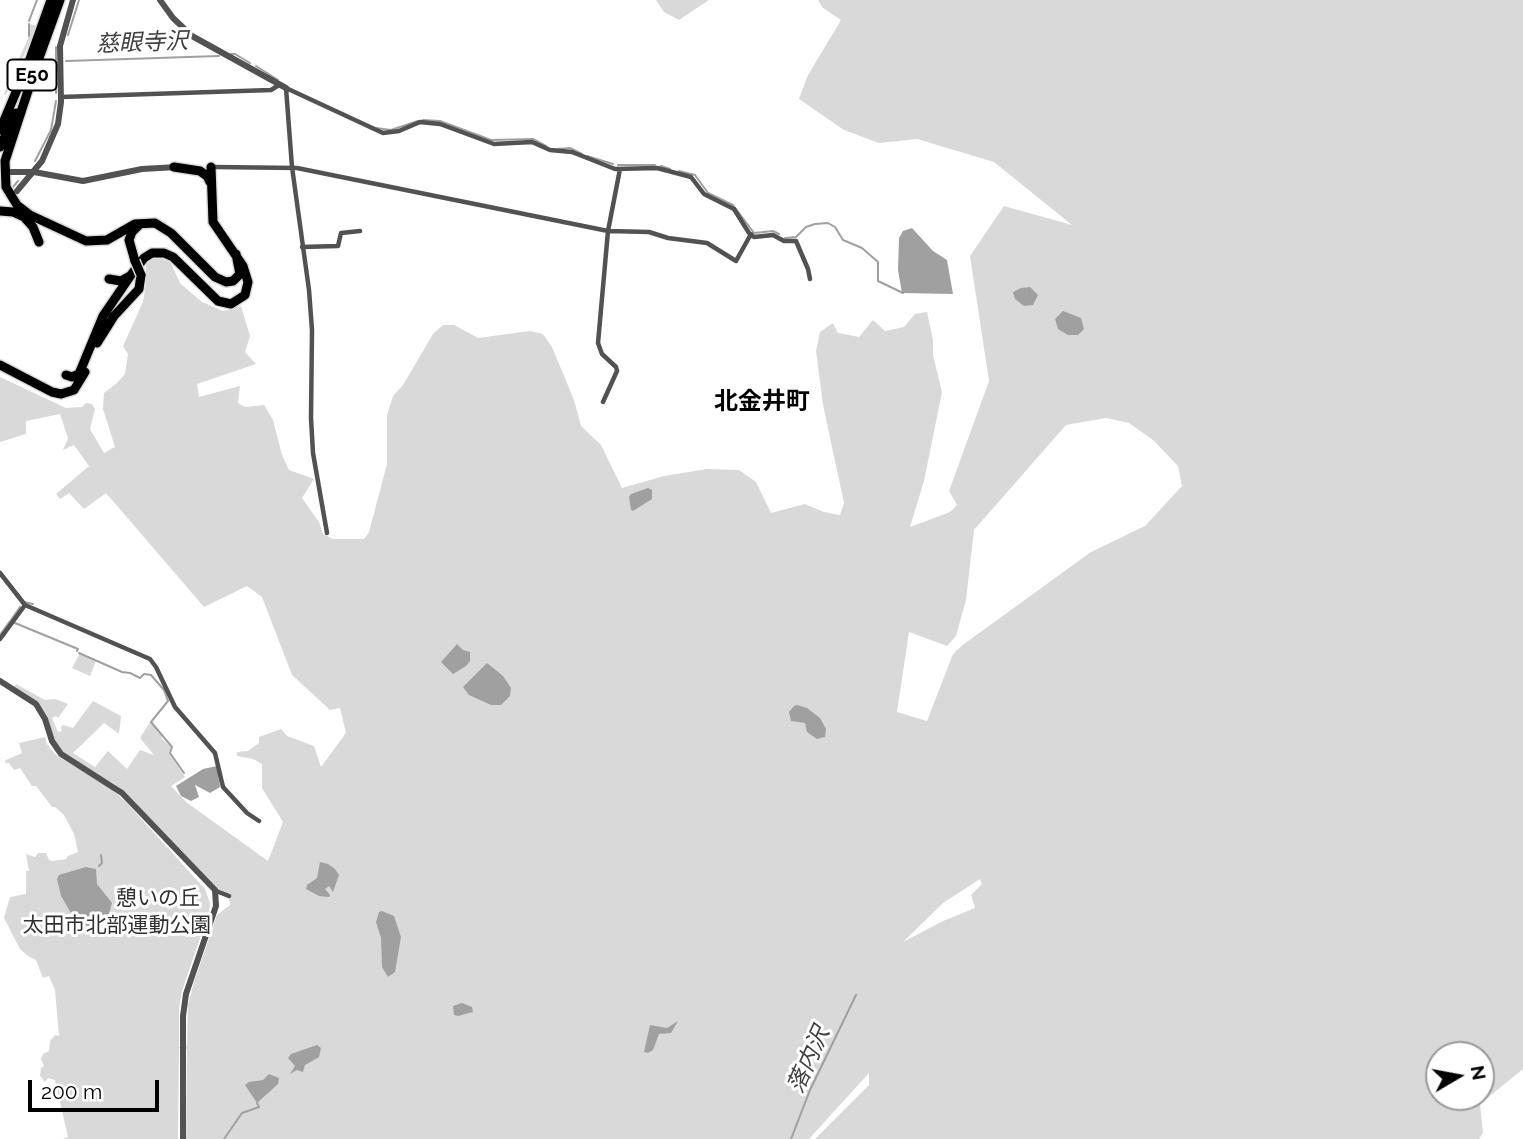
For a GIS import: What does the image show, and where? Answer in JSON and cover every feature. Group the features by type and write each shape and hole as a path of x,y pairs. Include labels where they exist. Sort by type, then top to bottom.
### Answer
{"highway":[{"name":"E50","path":"0,130 51,0"},
{"name":"E50","path":"0,147 60,0"},
{"path":"40,54 34,79 6,155 4,174 9,194 17,205 30,215 86,242 107,240 135,224 150,222 160,225 222,281 230,282 238,277 240,267 236,254"},
{"path":"0,119 12,102"},
{"path":"174,167 203,173 209,179 211,187"},
{"path":"65,375 72,377 79,374 103,316 136,275 148,255 164,253 173,257 222,303 231,304 242,299 248,287 246,272 213,222 213,167"},
{"path":"0,211 13,212 27,219 39,242"},
{"path":"0,365 52,392 70,392 80,383 109,321 139,289 135,261 129,245 130,236 139,225 150,222"},
{"path":"109,279 121,281 136,275"}],"street":[{"path":"17,191 34,172 55,133 60,116 61,39 73,0"},
{"path":"160,0 173,18 192,36 279,85 383,132 399,131 420,122 440,124 487,142 532,142 550,150 572,152 620,169 657,168 691,177 704,194 734,209 751,234 758,238 776,235 784,241 796,241 810,279"},
{"path":"61,97 271,90 279,85"},
{"path":"286,88 292,167 312,330 313,453 327,533"},
{"path":"8,172 34,172 83,181 142,169 292,167 608,231 649,232 668,238 707,243 736,261 751,234"},
{"path":"603,402 617,371 602,354 598,343 608,231 620,169"},
{"path":"302,247 338,246 341,233 360,231"},
{"path":"0,573 25,605 151,660 175,707 215,753 223,787 247,813 259,821"},
{"path":"0,639 25,605"},
{"path":"0,681 28,698 40,709 52,741 61,754 122,793 215,890 229,897"},
{"path":"183,1139 186,994 216,906 215,890"}],"green space":[{"path":"656,0 709,0 679,20 664,12"},
{"path":"818,0 1523,0 1523,1069 1495,1092 1495,1041 1425,1041 1425,1111 1481,1111 1483,1133 1479,1139 815,1139 869,1085 869,1073 809,1139 186,1139 187,1049 179,1048 178,1139 63,1139 68,1137 55,1080 48,1078 45,1082 40,1076 44,1066 41,1059 43,1054 49,1051 50,1041 55,1035 59,1036 55,990 49,976 43,978 36,960 20,949 4,918 10,897 26,894 26,871 29,871 26,854 35,857 38,853 46,853 49,860 53,861 66,859 78,852 74,834 64,815 52,807 36,786 32,786 20,768 14,770 9,763 5,763 6,760 22,753 19,743 45,737 56,755 109,787 126,802 205,889 210,903 209,912 182,991 179,1047 187,1046 188,1005 217,915 230,905 229,899 212,886 126,793 65,755 56,746 43,712 13,688 16,684 45,700 55,699 68,704 58,718 52,718 58,732 62,731 63,725 73,728 93,701 121,716 119,734 104,723 73,753 95,767 108,751 127,769 140,750 154,755 140,738 150,722 171,747 169,753 185,777 171,786 186,802 268,861 283,822 262,788 262,764 237,756 237,752 248,751 259,743 259,737 281,729 287,736 314,746 321,767 346,733 340,708 330,710 292,675 262,597 247,586 204,607 106,493 84,509 69,493 60,499 56,494 89,466 74,445 63,450 68,438 60,414 26,421 26,434 0,442 0,377 66,408 92,404 95,409 90,429 104,453 115,447 103,409 104,393 125,374 128,354 123,346 143,302 146,264 160,256 169,259 180,283 202,302 223,311 241,306 250,336 245,352 256,364 197,384 199,397 240,386 238,403 245,407 264,405 273,420 289,470 314,479 302,498 319,522 323,534 333,539 364,539 369,532 387,464 387,415 393,396 403,385 433,334 443,325 454,325 478,338 530,331 543,334 552,347 574,400 581,426 601,445 622,488 664,476 707,469 739,470 756,482 771,513 805,504 840,515 844,503 823,405 816,351 820,332 833,323 838,333 859,337 873,320 885,331 904,327 915,314 927,312 942,392 924,481 910,527 950,512 957,505 949,491 989,381 970,256 1004,206 1072,225 994,162 917,139 879,143 844,130 799,99 808,75 841,20 823,8","holes":["1106,418 1129,423 1153,440 1178,466 1182,486 1145,526 1091,552 953,654 927,721 897,712 909,632 947,646 956,636 966,600 974,530 1066,425","980,879 982,884 971,895 975,908 903,942 943,903"]},
{"path":"29,24 37,26 6,95 4,94 29,36"},
{"path":"80,653 96,661 90,676 72,668"}],"shaded area":[{"path":"912,228 933,251 947,260 953,294 902,293 898,270 899,238 903,231"},
{"path":"1030,287 1038,295 1033,305 1024,306 1015,299 1013,292"},
{"path":"1063,311 1081,318 1084,329 1078,335 1068,335 1058,329 1055,319"},
{"path":"648,488 652,490 652,499 631,510 631,494"},
{"path":"457,644 470,652 470,661 453,674 441,662"},
{"path":"487,663 503,676 511,688 510,696 501,705 491,705 469,695 463,687"},
{"path":"797,705 807,708 820,718 826,729 825,737 817,739 807,732 805,723 791,721 789,712"},
{"path":"217,766 220,787 210,793 195,785 199,797 191,801 181,796 176,786 203,769"},
{"path":"320,862 328,864 339,875 333,892 329,886 325,889 329,897 319,896 306,889 307,885 317,878"},
{"path":"86,867 96,869 97,884 112,903 108,917 88,926 75,920 61,896 57,879 59,875"},
{"path":"379,912 394,916 401,937 395,972 388,977 382,967 381,938 376,922"},
{"path":"462,1003 472,1007 473,1012 454,1015 453,1006"},
{"path":"678,1021 671,1033 659,1034 653,1050 644,1052 650,1025 667,1028"},
{"path":"317,1045 321,1048 319,1057 305,1065 303,1072 297,1070 290,1074 295,1066 288,1058 291,1054"},
{"path":"269,1074 279,1078 278,1084 257,1103 245,1085 263,1080"}],"waterway":[{"path":"29,21 37,0"},
{"path":"68,35 79,0"},
{"path":"29,24 29,36"},
{"path":"56,47 56,63"},
{"name":"慈眼寺沢","path":"231,54 250,63"},
{"name":"慈眼寺沢","path":"66,61 219,56"},
{"name":"慈眼寺沢","path":"56,64 56,93"},
{"name":"慈眼寺沢","path":"256,66 278,80"},
{"name":"慈眼寺沢","path":"35,161 51,130 56,101"},
{"name":"慈眼寺沢","path":"423,120 440,121 491,140 533,139 546,146"},
{"name":"慈眼寺沢","path":"376,128 391,130 418,121"},
{"name":"慈眼寺沢","path":"558,149 570,148 582,154"},
{"name":"慈眼寺沢","path":"587,156 613,164"},
{"name":"慈眼寺沢","path":"618,165 655,165"},
{"name":"慈眼寺沢","path":"661,166 670,169"},
{"name":"慈眼寺沢","path":"679,171 695,175 708,193 733,205 754,233 773,231 779,234"},
{"name":"慈眼寺沢","path":"12,188 18,181"},
{"name":"慈眼寺沢","path":"785,238 796,237 806,227 828,223 835,227 843,240 862,248 878,262 878,281 903,293"},
{"path":"24,602 33,604"},
{"path":"11,620 20,607"},
{"path":"0,635 10,621"},
{"path":"15,623 78,649 77,651"},
{"path":"79,653 140,678 144,674 151,675 164,690 168,701 151,722 172,747 170,753 184,773"},
{"path":"99,866 102,863 101,855"},
{"name":"落内沢","path":"791,1139 810,1090 856,995"},
{"path":"224,1139 242,1113 259,1107 257,1103"}],"district":[{"name":"北金井町","path":"762,402"}],"park label":[{"name":"憩いの丘","path":"158,899"},
{"name":"太田市北部運動公園","path":"117,926"}]}
